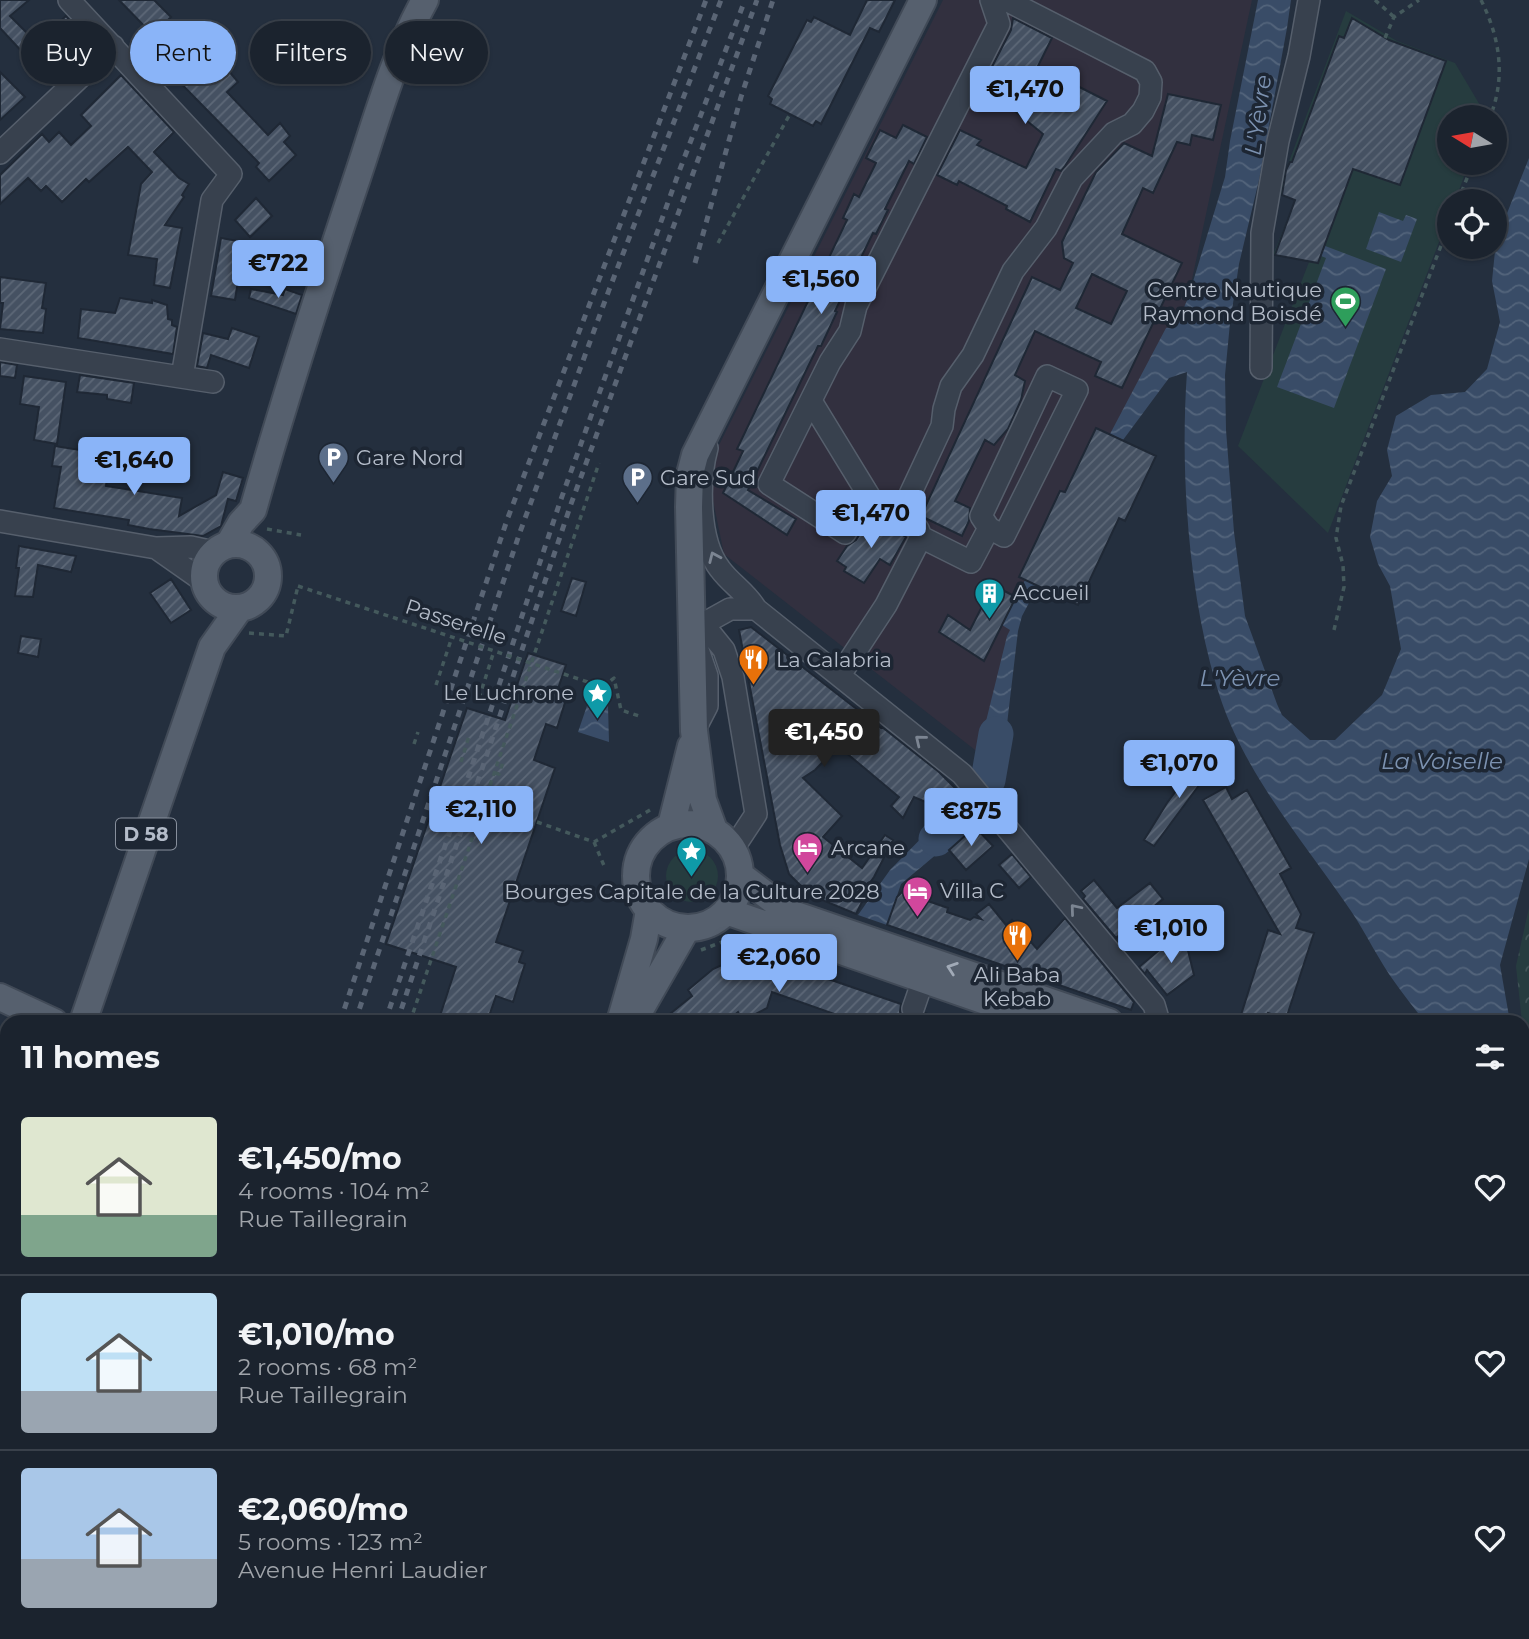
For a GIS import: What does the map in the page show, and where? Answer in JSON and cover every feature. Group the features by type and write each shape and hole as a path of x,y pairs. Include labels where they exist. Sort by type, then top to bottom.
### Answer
{"main road":[{"path":"242,536 266,565 268,577 260,598 250,606 239,609 220,605 208,590 204,570 242,536 295,362 386,92 412,24 425,0"},
{"path":"923,0 695,455 690,474 689,507 696,628 694,731 704,800 740,875 790,913 1089,1015"},
{"name":"D 58","path":"208,590 212,648"},
{"name":"D 58","path":"85,1015 212,648 239,609"},
{"path":"684,933 649,910 637,884 639,859 663,817 694,731"},
{"path":"663,817 693,824 724,839"},
{"path":"638,1015 684,933 713,921 726,911 736,896 740,875"},
{"path":"621,1015 642,946 649,910"},
{"path":"726,911 1026,1015"},
{"path":"0,997 39,1015"}],"street":[{"path":"69,0 89,21"},
{"path":"865,500 845,533 769,484 830,362 850,331 856,306 999,24 991,0"},
{"path":"899,518 943,426 944,409 951,386 973,355 1013,271 1046,228 1072,177 1114,133 1132,124 1150,97 1151,82 1145,71 1006,0"},
{"path":"1261,368 1262,233 1308,0"},
{"path":"116,49 231,174 212,200 183,377"},
{"path":"0,153 73,84"},
{"path":"0,349 213,382"},
{"path":"1047,376 1077,390 1004,536 989,528 981,516 1047,376"},
{"path":"811,401 874,504 918,529 921,537 971,562 989,528"},
{"path":"717,412 705,452 701,495 705,532 719,569 750,598 756,610 962,774 1154,1004 1157,1015"},
{"path":"0,522 156,548 191,547 242,536"},
{"path":"840,675 886,605 921,537"},
{"path":"156,548 208,590"},
{"path":"724,839 756,814 733,677 723,650 696,628 730,609 756,610"},
{"path":"913,1009 923,980"}],"path":[{"path":"1375,0 1394,17"},
{"path":"1385,38 1394,17 1419,0"},
{"path":"1481,0 1493,24 1500,62 1500,82 1493,105"},
{"path":"718,243 790,114"},
{"path":"1334,630 1345,587 1336,538 1341,506 1437,256"},
{"path":"413,1015 599,463"},
{"path":"242,536 301,535"},
{"name":"Passerelle","path":"286,636 298,586 603,687 614,678 621,710 639,716"},
{"path":"436,685 452,637"},
{"path":"479,698 494,651"},
{"path":"414,744 418,732"},
{"path":"461,762 470,736"},
{"path":"495,773 499,774 503,762"},
{"path":"537,822 594,842 663,817"},
{"path":"594,842 605,868"}],"shaded area":[{"path":"943,0 1252,0 1188,298 1176,327 1110,434 1156,456 1125,521 1119,519 1078,605 1025,580 1003,624 1011,629 979,753 724,554 710,486 718,447"}],"green space":[{"name":"Centre Nautique Raymond Boisdé","path":"1346,11 1397,41 1455,63 1480,105 1437,105 1437,175 1465,175 1459,189 1437,189 1437,247 1328,533 1238,446 1309,262 1273,255 1295,200 1277,193"},
{"name":"Bourges Capitale de la Culture 2028","path":"692,850 702,852 710,858 716,866 716,886 710,894 702,900 692,902 682,900 674,894 668,886 666,876 668,866 674,858 682,852"},
{"path":"1529,908 1529,1015 1521,1015 1516,966"}],"water":[{"path":"1258,0 1291,0 1259,180 1239,264 1230,323 1225,375 1226,430 1234,532 1245,616 1282,715 1310,740 1335,740 1382,695 1401,649 1390,586 1378,564 1370,537 1377,501 1392,476 1387,450 1396,416 1431,395 1465,392 1487,369 1500,322 1492,281 1494,259 1507,259 1507,213 1529,158 1529,859 1500,965 1509,1015 1420,1015 1274,802 1240,745 1216,684 1206,648 1193,570 1186,489 1187,372 1169,378 1123,440 1110,434 1166,328 1176,326 1188,298 1225,177"},
{"path":"1379,212 1403,221 1406,215 1417,219 1401,262 1366,249"},
{"path":"1320,244 1386,269 1334,408 1277,387 1326,258 1316,254"},
{"path":"1025,580 1038,586 1022,616 1018,631 999,792 975,766 1010,630 1002,625"},
{"path":"589,700 608,706 609,742 578,732"},
{"path":"958,790 981,817 901,884 887,925 858,915 890,870 948,811"}],"building":[{"path":"0,0 29,0 10,16 21,27 21,51 0,28"},
{"path":"119,0 154,0 171,17 167,21 139,21"},
{"path":"867,0 895,0 879,32 870,28 821,124 816,121 813,126 770,104 772,99 768,96 807,20 811,22 814,17 850,35"},
{"path":"1013,18 1052,38 1038,66 1107,101 1065,166 1061,171 1056,169 1030,222 1006,209 1007,206 959,181 957,185 937,175 960,130 981,140 977,145 1026,168 1043,134 994,94 981,88 1011,30"},
{"path":"1352,18 1389,40 1446,61 1400,185 1353,169 1318,263 1275,255 1295,200 1282,195 1286,170 1292,162 1339,36 1344,38"},
{"path":"0,72 25,97 0,120"},
{"path":"121,75 174,132 154,152 179,178 189,184 182,195 184,197 165,225 182,228 170,288 154,285 157,259 128,255 141,184 152,172 128,147 89,182 86,179 62,202 46,186 41,191 28,178 0,204 0,175 42,134 49,142 59,132 71,145 91,126 81,115 112,84 116,84"},
{"path":"182,84 236,84 227,92 268,135 280,123 290,136 284,142 296,155 269,181 256,167 259,163"},
{"path":"1168,94 1221,105 1213,140 1192,135 1190,145 1177,142 1153,193 1143,188 1122,234 1182,263 1122,388 1095,376 1101,362 1035,331 1015,375 1025,381 1021,400 1008,429 994,445 985,440 955,501 970,508 969,521 962,536 921,516 1032,277 1060,290 1073,263 1064,258 1062,242 1096,172 1124,143 1152,156","holes":["1092,274 1127,291 1111,324 1076,308"]},
{"path":"903,125 927,137 914,164 909,161 885,209 888,210 876,234 873,233 821,346 818,346 748,490 796,519 787,535 723,493 743,451 737,449 847,220 843,218 854,194 859,197 876,163 866,158 880,130 896,138"},
{"path":"256,198 272,216 250,237 235,220"},
{"path":"221,238 244,242 235,300 211,296"},
{"path":"0,277 46,283 42,308 46,309 43,333 0,329 3,303 0,303"},
{"path":"251,289 283,295 285,289 302,295 296,314 249,298"},
{"path":"120,298 152,303 152,300 167,305 168,319 177,327 173,354 78,338 81,309 115,313"},
{"path":"232,328 259,337 249,368 211,355 207,368 197,366 203,333 228,339"},
{"path":"0,362 17,365 15,378 0,376"},
{"path":"80,375 134,383 131,403 107,399 107,395 77,392"},
{"path":"24,376 66,382 57,444 34,440 39,407 20,404"},
{"path":"1096,428 1156,456 1125,521 1119,518 1078,605 1019,577 1060,491 1065,492"},
{"path":"55,446 111,455 106,486 182,498 179,516 216,495 223,472 243,478 236,501 228,499 221,526 203,536 149,529 128,525 129,520 54,508 61,467 52,466"},
{"path":"870,517 906,537 890,565 880,559 864,583 844,571 846,567 837,561 847,546 856,540"},
{"path":"19,546 76,556 71,572 38,565 33,597 15,596"},
{"path":"572,578 586,582 576,616 561,611"},
{"path":"171,579 191,610 171,623 150,593"},
{"name":"Accueil","path":"993,585 1016,597 984,661 939,632 948,615 970,630"},
{"path":"751,627 939,772 958,791 949,809 936,795 928,803 914,797 903,818 891,806 899,797 838,746 815,770 803,778 842,816 823,837 862,868 885,835 893,840 874,877 859,898 863,900 856,914 810,895 789,874 780,845 739,630"},
{"path":"21,636 41,639 38,657 18,653"},
{"path":"528,653 566,665 558,689 568,693 557,728 546,724 534,760 555,768 496,942 523,951 519,962 525,964 513,1002 496,996 489,1015 440,1015 456,967 386,944 467,708 505,720"},
{"path":"1202,756 1214,765 1154,846 1144,840 1167,803"},
{"path":"1226,787 1232,799 1247,790 1291,868 1280,874 1301,914 1296,928 1314,933 1287,1015 1241,1015 1268,930 1280,934 1203,800"},
{"path":"975,827 993,846 966,870 949,850"},
{"path":"1012,854 1031,877 1019,888 999,865"},
{"path":"1094,880 1117,908 1150,883 1163,899 1116,938 1083,899 1085,896 1081,891"},
{"path":"902,892 948,908 947,912 970,920 974,917 981,919 976,914 989,904 1006,925 1012,920 1037,949 1065,918 1134,1002 1131,1010 887,925 897,897"},
{"path":"1183,930 1194,975 1167,995 1147,970 1145,974 1139,967"},
{"path":"746,954 784,956 782,963 901,1004 900,1012 903,1015 837,1015 772,992 767,1008 754,1015 739,1015 738,1012 734,1015 669,1015 692,996 688,990 713,969"}],"waterway":[{"path":"936,839 971,806 988,780 996,734"}],"railway":[{"path":"342,1015 507,520 706,0"},
{"path":"357,1015 520,532 609,290 721,0"},
{"path":"468,778 560,502 680,169 745,0"},
{"path":"399,1015 571,504 757,0"},
{"path":"695,263 741,97 773,0"},
{"path":"387,1015 458,808"}],"place":[{"name":"Centre Nautique Raymond Boisdé","path":"1345,329"},
{"name":"Gare Nord","path":"333,485"},
{"name":"Gare Sud","path":"637,505"},
{"name":"Accueil","path":"990,620"},
{"name":"La Calabria","path":"753,687"},
{"name":"Le Luchrone","path":"597,720"},
{"name":"Arcane","path":"808,875"},
{"name":"Bourges Capitale de la Culture 2028","path":"692,879"},
{"name":"Villa C","path":"917,918"},
{"name":"Ali Baba Kebab","path":"1017,962"}],"water label":[{"name":"L'Yèvre","path":"1258,115"},
{"name":"L'Yèvre","path":"1240,678"},
{"name":"La Voiselle","path":"1442,761"}]}
